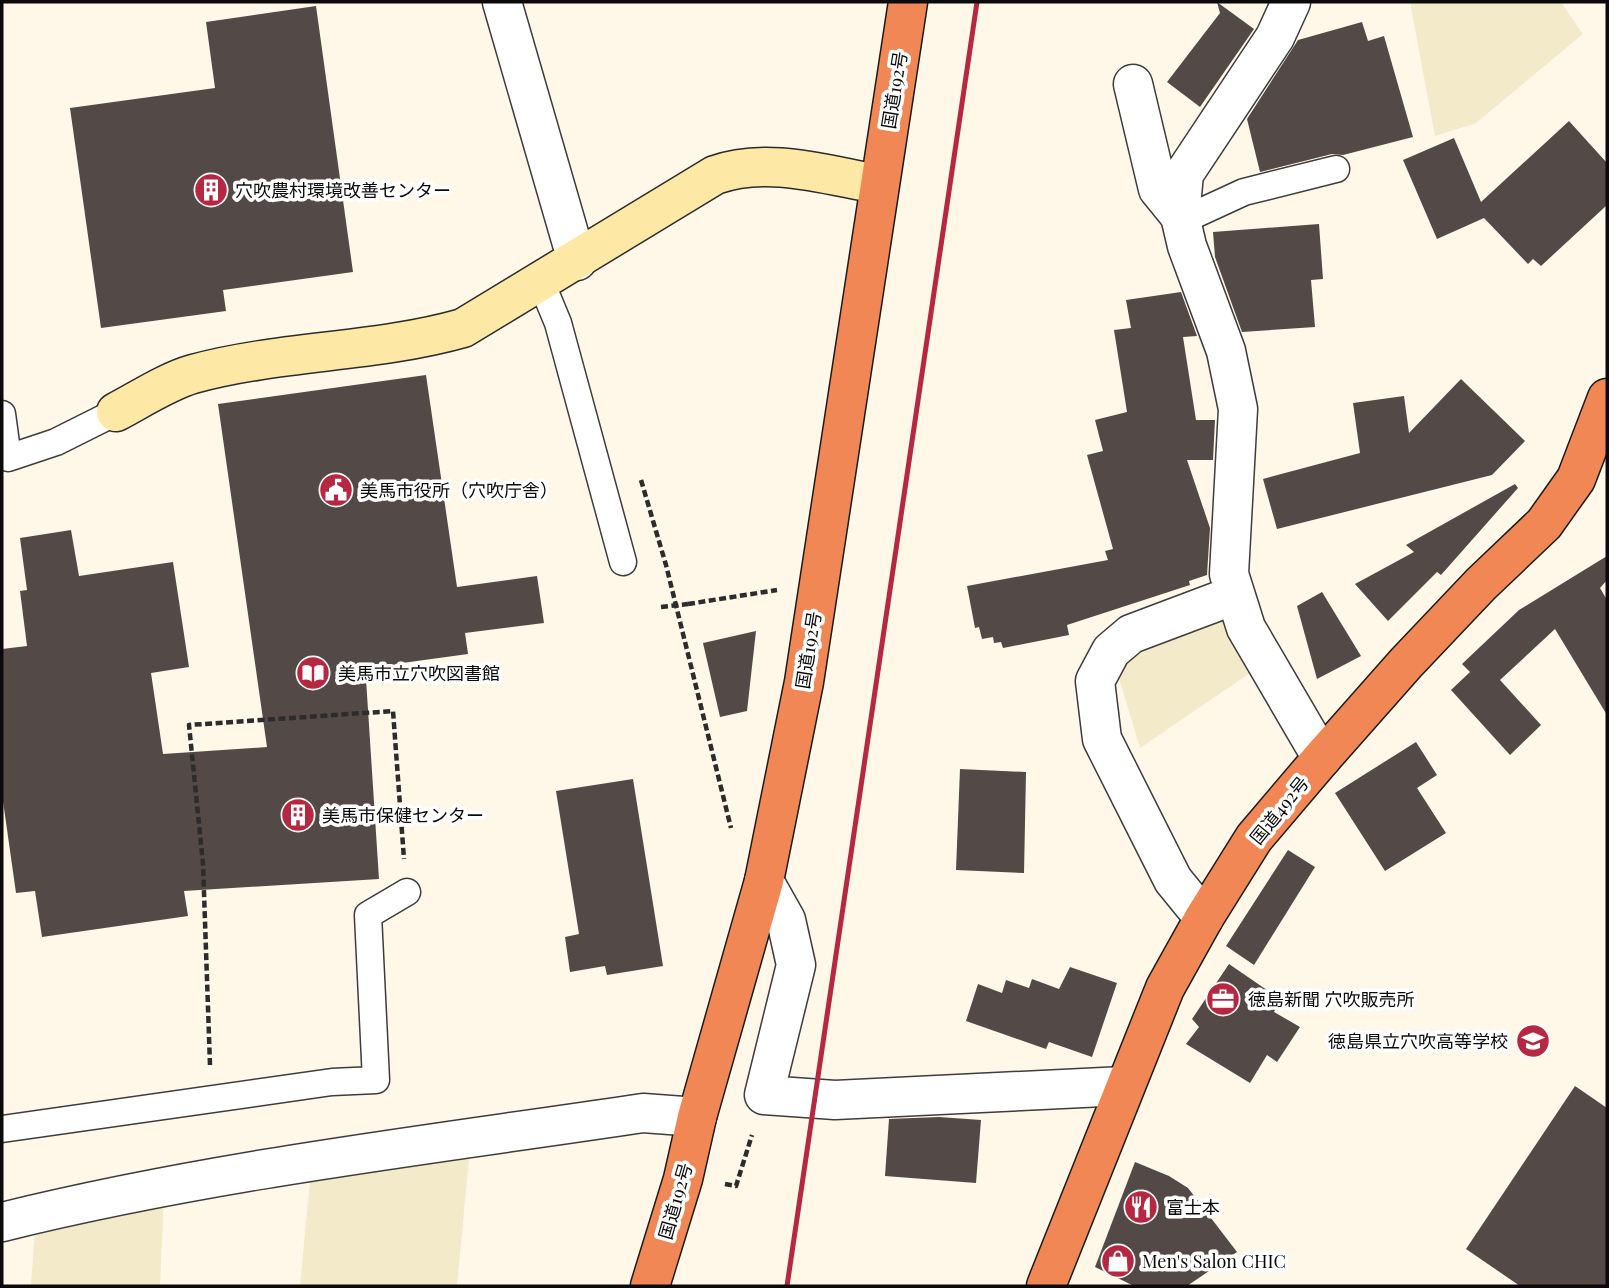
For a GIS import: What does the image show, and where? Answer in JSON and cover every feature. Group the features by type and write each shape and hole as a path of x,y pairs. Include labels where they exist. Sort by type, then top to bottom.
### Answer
{"highway":[{"name":"国道192号","path":"650,1286 764,881 804,682 878,184 908,2"},
{"name":"国道492号","path":"1046,1286 1165,988 1204,918 1254,838 1322,758 1480,584 1544,524 1576,479 1607,398"}],"street":[{"path":"502,2 577,261"},
{"path":"1291,2 1275,37 1184,174 1180,218 1187,246 1226,351 1238,409 1228,574 1246,628 1322,758"},
{"path":"1133,84 1158,189 1180,218"},
{"path":"116,412 190,375 238,364 424,339 463,328 715,175 735,168 788,169 878,184"},
{"path":"1204,918 1173,880 1102,739 1095,681 1111,650 1131,634 1224,598 1236,596"},
{"path":"764,881 786,920 796,965 764,1095 835,1100 1124,1086"},
{"path":"2,1222 87,1201 229,1174 643,1113 697,1116"}],"lane":[{"path":"1180,218 1244,192 1336,169"},
{"path":"541,282 558,323 623,562"},
{"path":"2,414 5,459 56,442 116,412"},
{"path":"2,1129 332,1082 376,1080 368,915 407,892"}],"path":[{"path":"666,565 733,837"},
{"path":"661,607 819,583"},
{"path":"211,1099 203,864 189,725 393,711 407,892"},
{"path":"736,1186 764,1095"}],"shaded area":[{"path":"1410,2 1561,2 1583,34 1476,123 1435,136"},
{"path":"1223,616 1250,673 1140,748 1119,678 1124,659 1143,644"},
{"path":"469,1158 457,1286 300,1286 310,1181"},
{"path":"164,1193 160,1286 31,1286 35,1227"}],"building":[{"path":"1217,2 1254,29 1200,107 1167,82 1220,13"},
{"name":"穴吹農村環境改善センター","path":"316,6 353,272 223,290 226,311 101,328 70,108 215,88 206,22"},
{"path":"1362,22 1368,41 1384,36 1413,137 1260,172 1247,119 1298,40"},
{"path":"1569,121 1607,163 1607,205 1541,266 1533,259 1528,264 1484,218 1437,239 1403,160 1454,138 1481,202"},
{"path":"1319,224 1323,279 1311,280 1315,327 1242,332 1215,257 1213,232"},
{"path":"1181,292 1197,336 1183,337 1196,420 1215,420 1213,460 1187,460 1210,528 1207,575 1189,581 1190,585 1067,625 1069,635 1003,648 1001,642 994,643 993,637 982,639 979,627 975,628 967,586 1108,560 1105,551 1113,549 1087,455 1103,451 1095,420 1127,412 1114,330 1131,328 1126,300"},
{"path":"426,375 457,587 537,576 544,623 465,633 468,654 395,664 397,675 366,679 379,879 184,891 188,916 42,937 35,891 16,893 2,794 2,649 27,646 20,591 27,590 20,538 71,530 79,576 173,562 189,667 151,673 163,754 267,747 218,404"},
{"path":"1461,379 1525,441 1492,475 1277,529 1263,479 1360,453 1353,403 1404,396 1409,433"},
{"path":"1515,484 1518,488 1441,575 1437,572 1388,621 1355,584 1414,552 1406,545"},
{"path":"1607,556 1607,580 1600,588 1607,600 1607,715 1555,629 1500,680 1541,725 1510,755 1451,690 1470,672 1462,664 1519,610"},
{"path":"1322,592 1361,656 1317,679 1297,606"},
{"path":"756,631 747,711 720,717 703,643"},
{"path":"1416,742 1437,775 1417,788 1446,833 1385,871 1335,793"},
{"path":"960,769 1026,772 1024,873 956,870"},
{"path":"633,779 663,966 607,975 605,966 570,972 565,937 579,934 556,791"},
{"path":"1288,850 1315,867 1254,965 1226,946"},
{"path":"1229,964 1280,999 1274,1012 1300,1027 1277,1062 1267,1055 1250,1083 1186,1044 1199,1027 1192,1019"},
{"path":"1070,967 1117,983 1092,1057 1049,1042 1046,1049 966,1021 978,984 1002,993 1006,980 1029,988 1032,979 1059,989"},
{"path":"1575,1086 1607,1108 1607,1286 1520,1286 1466,1249"},
{"path":"939,1117 981,1120 976,1183 885,1176 889,1119"},
{"path":"1135,1162 1169,1176 1188,1188 1237,1252 1187,1286 1134,1286 1095,1267"}],"railway":[{"path":"787,1286 977,2"}],"place":[{"name":"穴吹農村環境改善センター","path":"211,190"},
{"name":"美馬市役所（穴吹庁舎）","path":"336,490"},
{"name":"美馬市立穴吹図書館","path":"313,673"},
{"name":"美馬市保健センター","path":"298,815"},
{"name":"徳島新聞 穴吹販売所","path":"1223,999"},
{"name":"徳島県立穴吹高等学校","path":"1533,1041"},
{"name":"富士本","path":"1141,1207"},
{"name":"Men's Salon CHIC","path":"1118,1261"}]}
